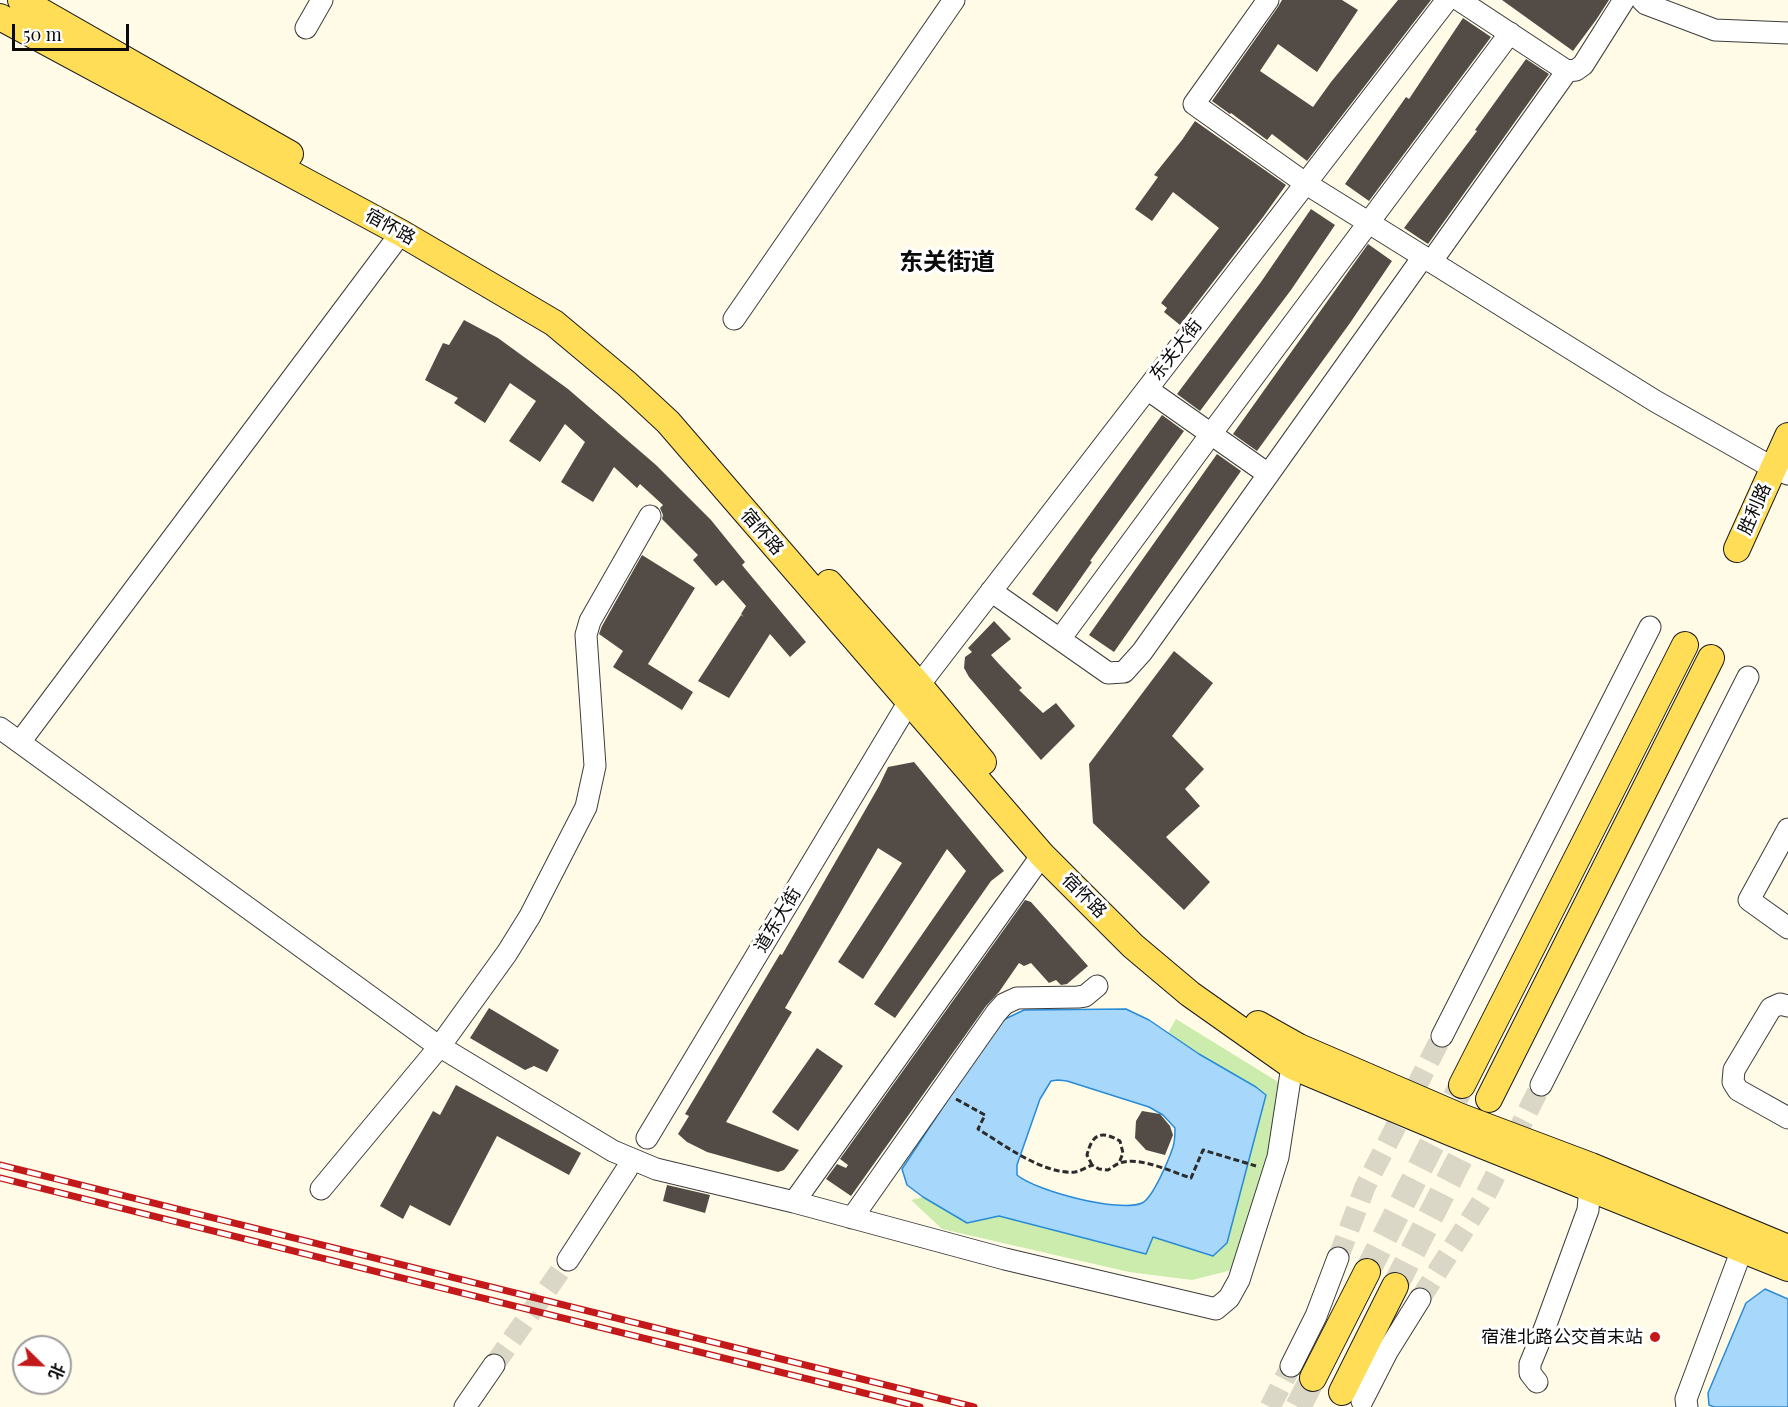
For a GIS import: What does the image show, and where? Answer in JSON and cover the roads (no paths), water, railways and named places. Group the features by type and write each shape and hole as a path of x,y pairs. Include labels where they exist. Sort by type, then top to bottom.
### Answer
{"main road":[{"name":"宿怀路","path":"21,0 565,312 641,374 677,410 914,693 1042,855 1133,946 1190,994 1292,1066 1457,1125"},
{"name":"宿怀路","path":"0,17 401,233 554,323 627,384 668,422 1058,850 1145,937 1205,988 1243,1015 1299,1047 1457,1125"},
{"name":"胜利路","path":"1737,549 1781,471 1788,436"},
{"path":"1462,1085 1685,645"},
{"path":"1489,1099 1711,658"},
{"path":"1457,1125 1744,1241 1787,1249"},
{"path":"1313,1378 1367,1272"},
{"path":"1352,1397 1395,1286"}],"street":[{"path":"306,28 322,0"},
{"path":"734,319 954,0"},
{"path":"1268,0 1194,104 1305,183 1427,260 1655,401 1781,471"},
{"name":"东关大街","path":"914,693 1447,0"},
{"path":"1459,0 1567,71 1576,70 1583,65 1624,0"},
{"path":"1642,0 1646,4 1715,30 1788,33"},
{"path":"1060,639 1510,33"},
{"path":"991,591 1108,673 1124,672 1142,652 1268,474 1567,71"},
{"path":"20,741 401,233"},
{"path":"1147,388 1268,474"},
{"path":"321,1189 440,1046 507,953 530,916 586,807 595,766 586,635 590,621 650,516"},
{"path":"1442,1036 1650,627"},
{"path":"1541,1085 1748,677"},
{"name":"道东大街","path":"647,1138 914,693"},
{"path":"0,728 440,1046 613,1151 656,1169 794,1202 1005,1259 1216,1309 1229,1298 1239,1280 1278,1156 1292,1066"},
{"path":"1786,839 1749,900 1788,928"},
{"path":"794,1202 1042,855"},
{"path":"852,1218 1004,1004 1017,998 1085,996 1097,986"},
{"path":"1788,1006 1780,1004 1771,1008 1734,1070 1733,1082 1738,1090 1788,1118"},
{"path":"568,1260 627,1169"},
{"path":"1537,1382 1530,1373 1530,1364 1588,1210 1590,1177"},
{"path":"1687,1407 1686,1399 1744,1241"},
{"path":"1291,1366 1316,1316 1338,1257"},
{"path":"1352,1397 1387,1352 1420,1299"},
{"path":"465,1407 494,1365"}],"water":[{"path":"1126,1009 1149,1020 1266,1095 1227,1243 1213,1256 1153,1237 1146,1254 999,1216 967,1223 907,1185 902,1169 962,1078 1003,1020 1024,1010","holes":["1051,1081 1067,1081 1149,1107 1163,1115 1175,1128 1174,1145 1164,1169 1151,1194 1142,1203 1115,1205 1078,1199 1041,1188 1017,1175 1017,1165 1040,1099"]},
{"path":"1765,1289 1788,1299 1788,1407 1714,1407 1709,1405 1708,1393 1746,1303"}],"tunnel":[{"path":"1338,1258 1365,1187 1442,1036"},
{"path":"1367,1272 1462,1085"},
{"path":"1420,1299 1484,1198 1541,1085"},
{"path":"1395,1286 1479,1121"},
{"path":"494,1365 568,1260"},
{"path":"1270,1407 1291,1366"},
{"path":"1298,1407 1313,1378"}],"railway":[{"path":"0,1165 974,1407"},
{"path":"0,1178 920,1407"}],"place":[{"name":"宿淮北路公交首末站","path":"1655,1337"}],"district":[{"name":"东关街道","path":"947,263"}]}
